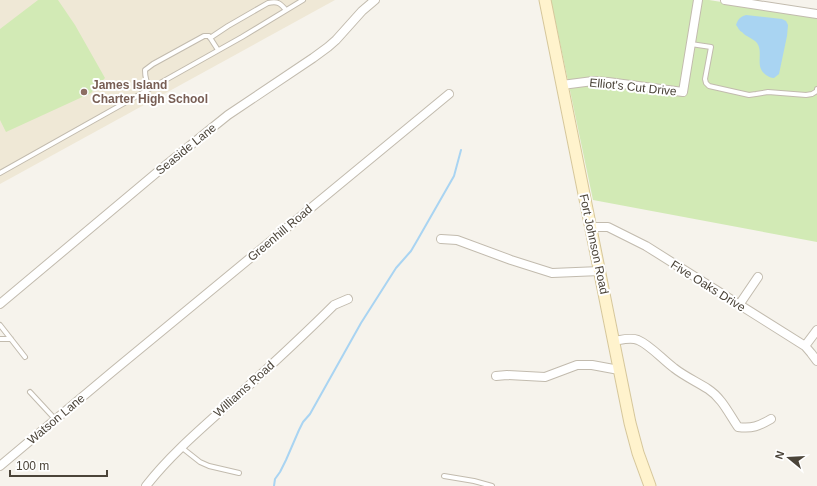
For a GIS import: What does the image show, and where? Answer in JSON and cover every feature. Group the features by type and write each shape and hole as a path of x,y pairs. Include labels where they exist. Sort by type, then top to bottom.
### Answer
{"main road":[{"name":"Fort Johnson Road","path":"545,0 631,427 638,453 650,486"}],"street":[{"name":"Seaside Lane","path":"0,304 228,115 313,58 336,40 362,11 375,0"},
{"name":"Elliot's Cut Drive","path":"562,85 593,81 683,92 698,0"},
{"path":"725,0 817,14"},
{"name":"Greenhill Road","path":"112,372 449,94"},
{"name":"Five Oaks Drive","path":"591,228 597,226 608,227 646,246 805,346 817,361"},
{"path":"441,239 457,240 552,273 600,271"},
{"path":"739,305 758,277"},
{"name":"Williams Road","path":"146,486 181,447 266,370 334,305 348,299"},
{"path":"805,346 817,330"},
{"path":"614,341 631,338 638,340 647,346 675,369 709,390 723,402 738,427 746,428 759,426 771,419"},
{"path":"496,376 546,377 577,365 592,365 619,370"},
{"name":"Watson Lane","path":"0,466 112,372"}],"lane":[{"path":"0,173 242,37 303,0"},
{"path":"210,38 268,3 275,1 281,4 286,10"},
{"path":"150,88 145,76 145,70 153,64 204,36 209,36 218,50"},
{"path":"690,44 711,47 705,79 709,86 749,95 768,92 806,95 812,94 817,91 817,89"},
{"path":"0,325 25,357"},
{"path":"0,339 11,339"},
{"path":"30,392 55,420"},
{"path":"181,447 200,462 209,466 239,473"},
{"path":"444,476 474,481 492,486"}],"shaded area":[{"name":"James Island Charter High School","path":"0,0 335,0 0,184"}],"green space":[{"path":"38,0 58,0 75,25 105,78 91,93 6,132 0,120 0,29"},
{"path":"551,0 709,0 817,17 817,242 593,200"}],"water":[{"path":"746,15 782,19 786,21 788,25 779,74 774,78 762,72 760,64 760,51 757,43 740,31 736,25 740,18"}],"waterway":[{"path":"274,486 275,479 286,460 303,422 310,414 361,323 396,268 411,251 454,176 461,150"}],"place":[{"name":"James Island Charter High School","path":"84,92"}]}
